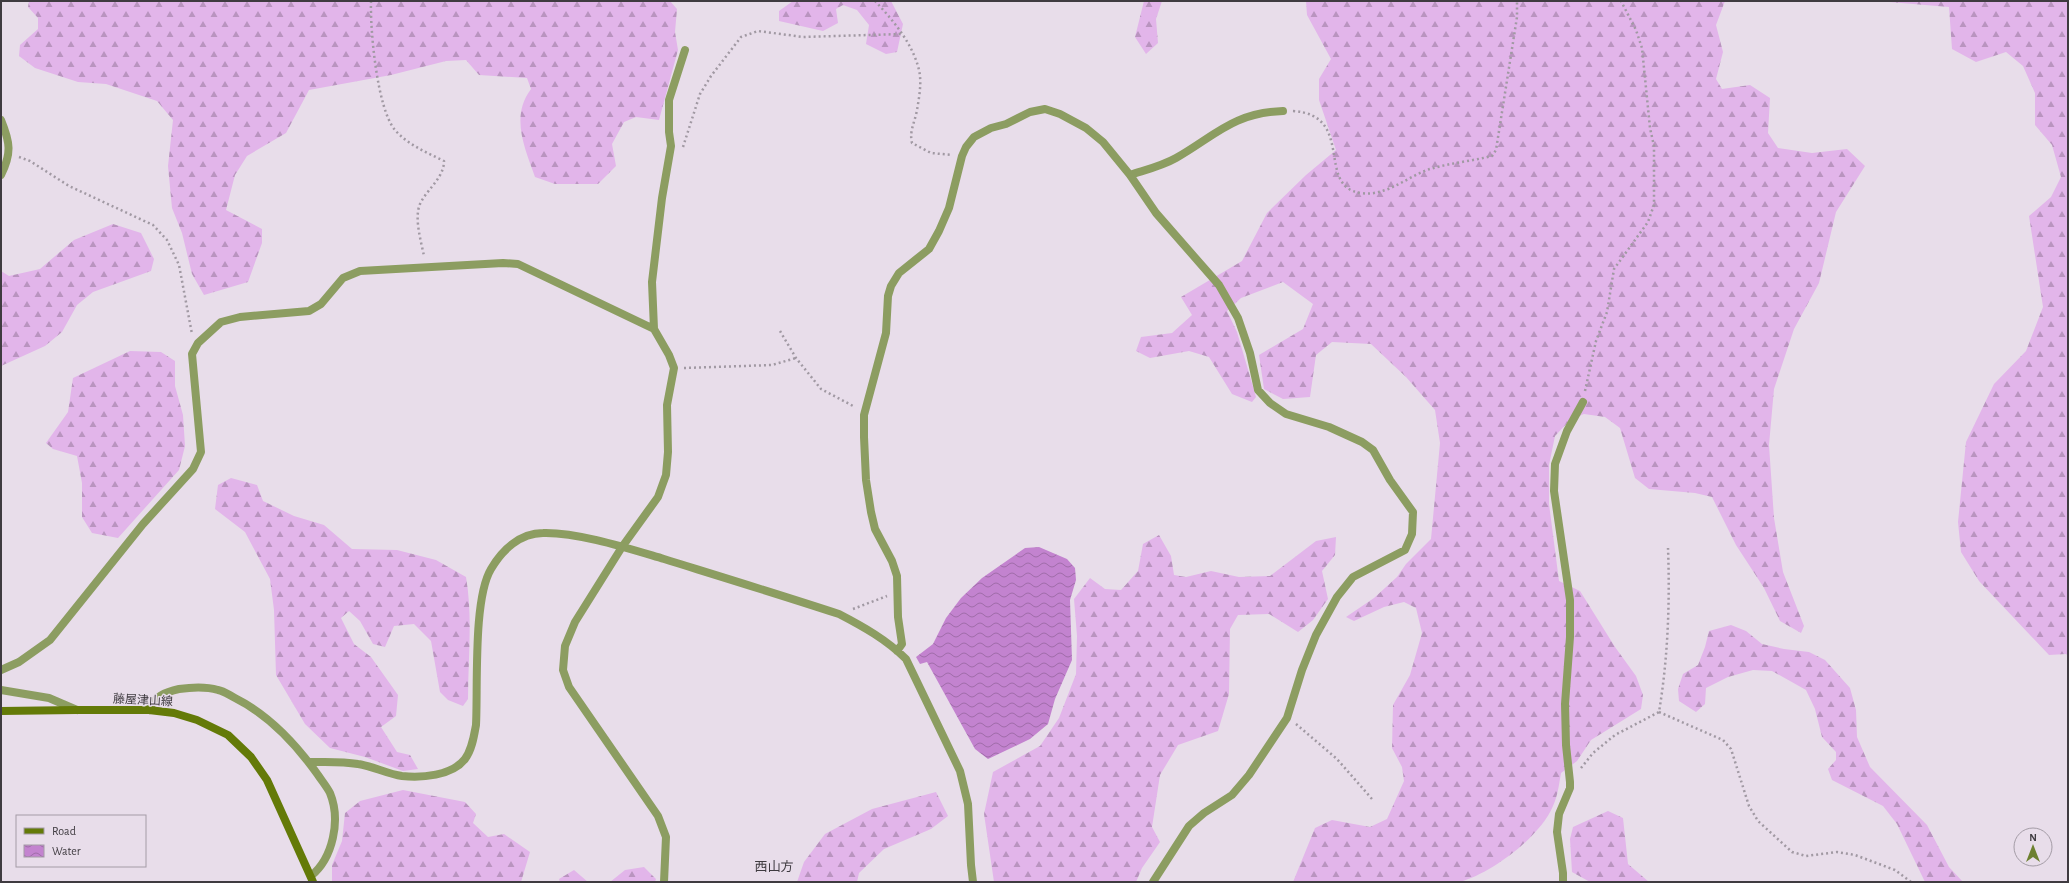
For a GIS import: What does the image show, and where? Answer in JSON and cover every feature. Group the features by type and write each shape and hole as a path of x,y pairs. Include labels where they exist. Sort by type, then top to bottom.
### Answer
{"main road":[{"name":"藤屋津山線","path":"1,711 149,710 174,713 197,720 228,735 251,757 267,780 312,879"}],"street":[{"path":"664,882 666,837 658,816 569,687 563,670 565,646 575,622 622,547 658,497 666,475 668,452 667,405 674,368 654,329 653,269 662,198 671,146 669,132 669,100 685,50"},
{"path":"898,651 902,644 898,617 898,576 892,561 875,529 871,512 866,480 864,415 886,333 888,296 891,286 898,273 930,249 949,208 962,156 966,147 974,137 991,128 1006,124 1030,112 1045,109 1060,114 1086,128 1103,142 1130,175 1156,213 1219,285 1238,318 1250,353 1258,390 1270,403 1286,414 1329,427 1362,442 1373,450 1390,480 1413,512 1412,534 1404,550 1387,560 1364,569 1353,577 1337,597 1316,635 1307,656 1287,718 1249,775 1232,795 1204,813 1189,826 1153,882"},
{"path":"1130,175 1176,158 1224,126 1250,115 1263,112 1283,111"},
{"path":"1,120 8,138 9,156 1,175"},
{"path":"1,132 8,138"},
{"path":"1,670 19,662 50,640 143,524 194,469 201,452 192,354 198,343 221,322 240,317 309,311 321,304 343,278 360,272 503,263 518,264 654,329"},
{"path":"1563,882 1557,832 1558,814 1570,788 1566,745 1565,704 1570,637 1570,600 1554,492 1555,464 1567,431 1583,402"},
{"path":"309,762 337,761 359,764 401,776 434,775 454,768 465,759 471,745 476,724 482,596 491,570 511,544 524,537 542,532 575,537 622,547 840,614 866,628 898,651 906,659 960,771 968,804 973,882"},
{"path":"149,710 153,701 170,691 192,687 219,690 245,703 276,725 309,762 330,792 336,814 329,854 312,879"},
{"path":"1,690 49,698 77,710"}],"path":[{"path":"371,1 370,23 385,110 394,128 406,141 444,161 444,169 420,204 418,216 424,255 428,268"},
{"path":"875,1 889,16 902,34 919,70 917,112 910,136 912,143 931,152 962,156"},
{"path":"1283,111 1310,113 1321,120 1327,129 1340,178 1349,189 1362,193 1379,192 1429,169 1492,156 1496,150 1517,17 1517,1"},
{"path":"1583,402 1596,341 1607,312 1614,269 1648,222 1654,205 1654,146 1650,128 1642,48 1636,30 1621,1"},
{"path":"682,151 700,94 711,76 741,37 758,31 803,37 902,34"},
{"path":"9,156 30,161 69,186 153,225 167,240 179,265 193,335 198,343"},
{"path":"780,331 796,358 821,389 857,409 864,415"},
{"path":"674,368 772,365 796,358"},
{"path":"1659,712 1665,675 1669,576 1668,548"},
{"path":"840,614 898,591"},
{"path":"1570,782 1594,752 1615,735 1659,712"},
{"path":"1659,712 1723,740 1731,749 1748,806 1758,821 1777,836 1792,852 1806,856 1837,852 1855,855 1895,870 1911,882"},
{"path":"1287,718 1337,759 1372,799"}],"green space":[{"path":"29,1 670,1 677,9 675,32 678,50 659,120 636,117 624,122 612,144 616,166 598,184 555,184 535,177 521,133 520,122 521,110 531,89 527,78 479,75 466,60 446,61 391,75 309,90 286,133 247,156 235,175 226,210 262,229 262,243 248,282 204,295 192,274 182,233 172,208 168,166 173,120 157,101 106,84 78,82 35,68 19,56 20,45 38,29 38,18 28,7"},
{"path":"793,1 891,1 903,24 897,52 886,54 866,44 869,25 857,10 843,5 836,9 838,23 823,31 779,21 779,11"},
{"path":"1144,1 1162,1 1156,19 1158,43 1146,54 1135,37"},
{"path":"1306,1 1725,1 1716,25 1723,52 1716,79 1722,89 1750,85 1770,98 1768,133 1778,148 1812,153 1847,149 1865,166 1836,212 1819,283 1794,329 1774,389 1769,445 1774,518 1783,572 1804,626 1801,633 1780,621 1764,588 1736,545 1712,497 1695,493 1649,489 1635,478 1620,428 1605,417 1584,414 1571,419 1555,436 1549,465 1549,504 1559,581 1580,591 1615,647 1636,676 1643,695 1641,709 1591,740 1577,761 1561,773 1557,794 1547,818 1526,841 1514,852 1486,871 1460,882 1293,882 1315,828 1332,820 1370,827 1387,819 1404,781 1402,767 1392,748 1393,705 1410,675 1422,633 1416,608 1404,602 1384,607 1354,621 1346,617 1374,598 1397,577 1406,564 1431,539 1440,443 1435,410 1406,377 1371,344 1332,342 1316,355 1310,397 1283,399 1264,389 1259,355 1303,329 1313,304 1283,282 1241,298 1227,311 1237,332 1256,397 1252,402 1232,394 1209,357 1189,351 1150,358 1136,351 1141,337 1172,333 1192,315 1181,297 1242,261 1267,213 1306,175 1336,150 1319,100 1319,79 1331,59 1307,15"},
{"path":"1877,1 2068,1 2068,656 2066,654 2049,655 1979,581 1961,552 1958,522 1966,442 1994,384 2026,351 2043,307 2029,216 2051,197 2061,177 2052,145 2035,125 2035,93 2023,66 2006,52 1976,62 1952,49 1949,7"},
{"path":"113,224 141,233 154,259 151,271 93,292 77,305 62,332 45,346 1,366 1,271 9,276 40,269 74,240"},
{"path":"130,351 161,352 175,361 175,386 183,415 185,446 179,470 118,538 92,533 82,517 82,483 77,456 53,449 46,443 68,412 73,378"},
{"path":"231,478 257,485 263,501 294,516 324,525 352,549 397,550 436,560 466,577 470,638 468,699 463,706 448,700 440,692 431,641 414,624 394,626 385,647 373,644 360,621 349,611 341,618 354,644 371,657 398,695 396,716 381,727 397,752 410,755 418,769 403,771 365,757 330,748 305,724 276,675 274,610 270,579 245,532 215,509 218,485"},
{"path":"1159,535 1171,556 1174,575 1186,577 1211,571 1239,577 1270,576 1316,541 1336,537 1335,555 1322,571 1328,599 1313,620 1298,632 1269,614 1238,615 1230,629 1229,694 1218,731 1178,745 1160,775 1152,827 1160,842 1142,868 1136,882 994,882 984,814 993,772 1040,746 1059,718 1076,674 1077,636 1074,599 1090,578 1105,589 1121,590 1138,571 1143,544"},
{"path":"1731,625 1746,631 1762,644 1784,649 1809,652 1825,660 1850,688 1856,710 1857,737 1870,767 1927,825 1949,867 1963,882 1925,882 1897,824 1883,806 1832,780 1828,769 1836,760 1836,752 1822,737 1815,709 1806,690 1772,671 1753,670 1728,677 1706,688 1705,704 1696,712 1679,701 1678,689 1683,674 1698,665 1709,631"},
{"path":"403,790 465,802 476,814 473,823 488,837 504,834 530,852 521,882 332,882 332,865 342,841 345,813 360,801"},
{"path":"936,792 948,816 931,829 884,849 859,873 857,882 797,882 804,862 825,834 872,809"},
{"path":"1608,811 1623,818 1628,864 1649,882 1590,882 1572,872 1570,839 1573,827"},
{"path":"644,867 656,879 655,882 610,882 625,870"},
{"path":"574,870 588,882 560,882 559,879"}],"water":[{"path":"1039,547 1067,559 1075,568 1076,580 1070,600 1072,660 1055,699 1048,724 1030,739 988,759 975,749 927,662 920,664 916,657 933,644 946,618 961,598 982,578 1025,548"}],"district":[{"name":"西山方","path":"774,866"}]}
